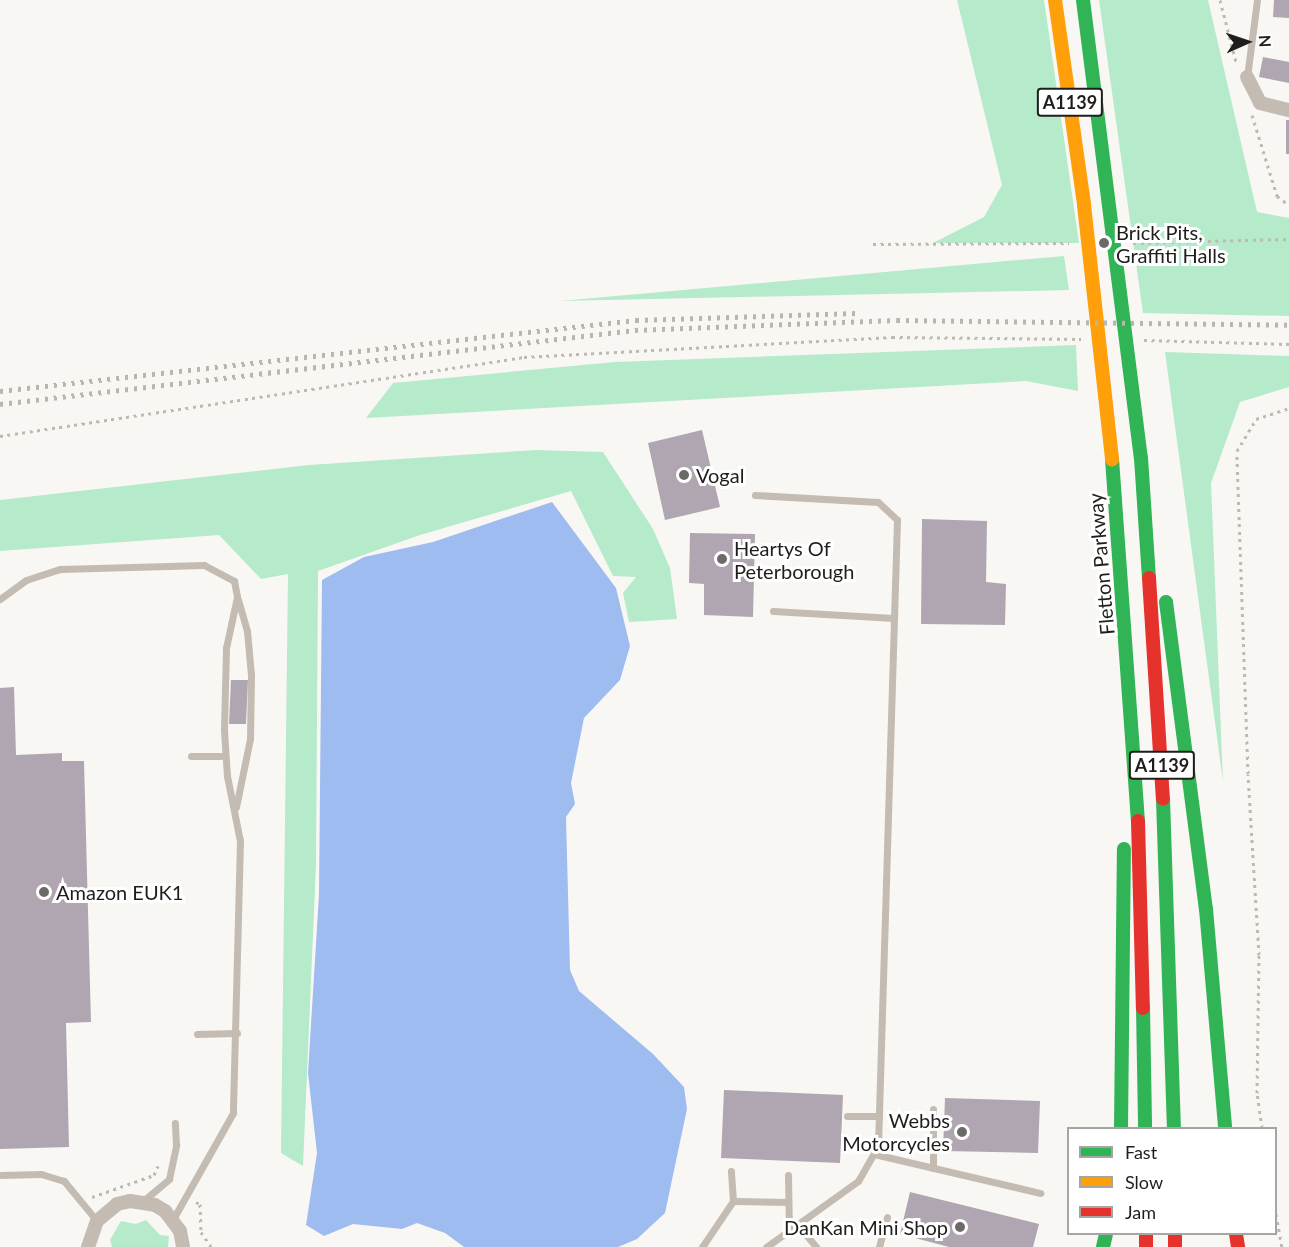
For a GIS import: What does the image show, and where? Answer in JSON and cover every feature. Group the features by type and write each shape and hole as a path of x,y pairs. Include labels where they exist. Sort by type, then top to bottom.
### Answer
{"highway":[{"name":"Fletton Parkway","path":"1055,0 1084,204 1107,403 1128,645 1141,880 1145,1127"},
{"name":"A1139","path":"1083,0 1111,202 1141,458 1169,884 1174,1127"},
{"name":"A1139","path":"1141,458 1176,661 1206,909 1225,1127"},
{"name":"A1139","path":"1121,1127 1128,645"}],"street":[{"path":"1247,77 1260,103 1289,111"},
{"path":"88,1247 97,1221 117,1204 143,1201 160,1208 173,1219 184,1246"}],"lane":[{"path":"1247,77 1257,0"},
{"path":"755,495 878,502 897,520 878,1146 858,1181 766,1247"},
{"path":"0,599 26,580 60,569 204,565 234,581 247,631 251,675 250,739 236,809"},
{"path":"173,1219 233,1113 237,1033 240,841 225,756 225,648 237,597"},
{"path":"773,611 894,618"},
{"path":"191,756 225,756"},
{"path":"197,1034 237,1033"},
{"path":"933,1109 933,1168"},
{"path":"847,1116 879,1116"},
{"path":"143,1201 169,1179 176,1145 175,1123"},
{"path":"873,1154 1040,1193"},
{"path":"702,1247 733,1201 731,1171"},
{"path":"0,1175 41,1174 64,1180 97,1221"},
{"path":"788,1175 789,1230"},
{"path":"733,1201 788,1202"},
{"path":"879,1247 887,1217"},
{"path":"797,1224 816,1247"}],"path":[{"path":"0,435 524,357 892,337 1083,339"},
{"path":"1143,340 1289,344"},
{"path":"1262,1127 1257,1093 1259,955 1248,774 1237,452 1256,418 1289,408"},
{"path":"92,1197 154,1175 159,1164"},
{"path":"194,1201 200,1204 201,1232 211,1247"},
{"path":"1277,1224 1282,1247"}],"green space":[{"path":"957,0 1044,0 1079,243 933,243 984,217 1002,185"},
{"path":"1099,0 1208,0 1257,212 1289,218 1289,316 1143,313"},
{"path":"1064,256 1069,290 560,301"},
{"path":"1076,345 1078,391 1026,381 366,418 393,383 615,362"},
{"path":"1165,352 1289,356 1289,387 1240,402 1211,483 1223,782"},
{"path":"536,450 603,452 653,529 670,568 677,619 629,622 623,593 636,577 613,576 571,491 420,535 318,571 316,864 303,1166 281,1153 288,574 261,579 219,535 0,551 0,500 309,465"},
{"path":"146,1220 160,1235 169,1236 168,1247 112,1247 110,1240 121,1221 136,1224"}],"water":[{"path":"552,502 616,588 630,646 620,680 584,718 571,783 575,804 566,817 570,970 579,991 653,1054 684,1087 687,1109 665,1213 637,1239 618,1247 464,1247 445,1233 417,1223 402,1229 353,1224 324,1236 306,1225 317,1153 308,1073 319,895 322,580 364,557 433,542"}],"building":[{"path":"1274,0 1289,0 1289,18 1273,17"},
{"path":"1263,57 1289,62 1289,83 1259,77"},
{"path":"1286,120 1289,120 1289,154 1286,154"},
{"name":"Vogal","path":"702,430 720,507 665,520 648,443"},
{"path":"922,519 987,521 986,582 1006,584 1005,625 921,624"},
{"name":"Heartys Of Peterborough","path":"690,533 755,534 753,617 704,615 704,584 689,583"},
{"path":"231,680 248,680 246,724 229,724"},
{"name":"Amazon EUK1","path":"14,687 16,755 62,753 62,761 84,761 91,1022 66,1023 69,1147 0,1149 0,688"},
{"path":"724,1090 843,1095 840,1163 721,1158"},
{"path":"945,1098 1040,1101 1038,1153 943,1151"},
{"path":"910,1192 1039,1224 1033,1247 949,1247 900,1234"}],"railway":[{"path":"0,391 636,320 857,313"},
{"path":"0,404 635,330 897,320 1289,325"}],"traffic: fast":[{"path":"1083,0 1141,458 1149,578"},
{"path":"1112,459 1138,821"},
{"path":"1166,602 1206,909 1225,1127"},
{"path":"1163,799 1174,1127"},
{"path":"1121,1127 1124,849"},
{"path":"1143,1008 1145,1127"},
{"path":"1103,1247 1106,1235"}],"traffic: slow":[{"path":"1055,0 1084,205 1112,459"}],"traffic: jam":[{"path":"1149,578 1163,799"},
{"path":"1138,821 1143,1008"},
{"path":"1146,1235 1146,1247"},
{"path":"1175,1235 1175,1247"},
{"path":"1236,1235 1238,1247"}],"place":[{"name":"Brick Pits, Graffiti Halls","path":"1104,243"},
{"name":"Vogal","path":"684,475"},
{"name":"Heartys Of Peterborough","path":"722,559"},
{"name":"Amazon EUK1","path":"44,892"},
{"name":"Webbs Motorcycles","path":"962,1132"},
{"name":"DanKan Mini Shop","path":"960,1227"}]}
